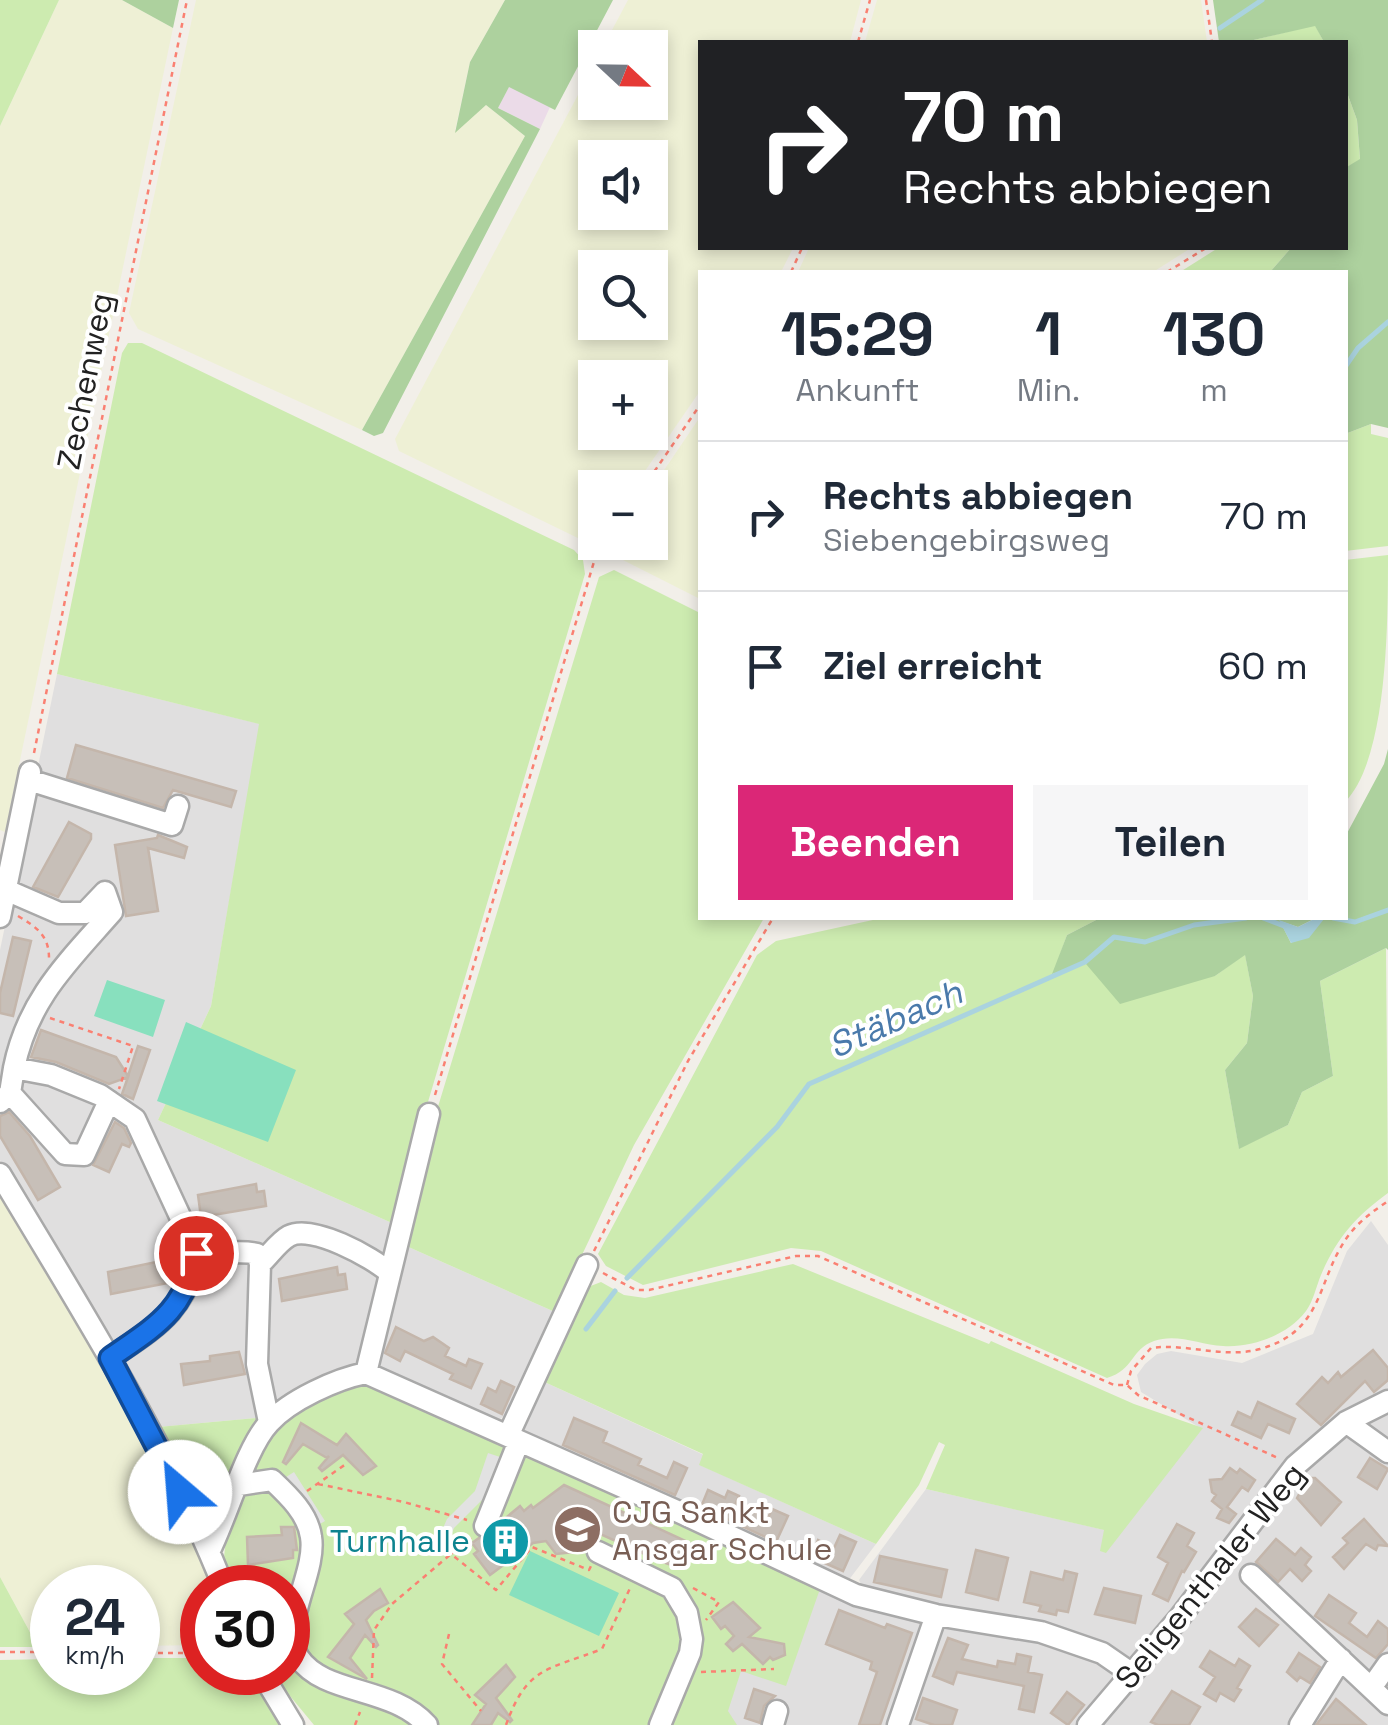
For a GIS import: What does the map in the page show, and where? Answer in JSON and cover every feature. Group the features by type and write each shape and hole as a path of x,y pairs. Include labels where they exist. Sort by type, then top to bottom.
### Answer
{"street":[{"path":"111,1102 84,1155 65,1154 5,1098 19,1044 49,984 112,912 105,892 85,913 3,904 29,776 172,825 178,806"},
{"path":"14,1068 52,1075 111,1102 136,1119 196,1253 190,1284 160,1324 110,1358"},
{"path":"366,1373 429,1114"},
{"path":"0,1174 110,1358 214,1565"},
{"path":"260,1264 290,1235 306,1234 358,1250 390,1273"},
{"path":"196,1253 210,1255 237,1249 258,1254 257,1364 269,1422"},
{"path":"485,1526 514,1439 588,1265"},
{"path":"209,1552 254,1446 269,1422 320,1388 366,1373 856,1595 936,1616 1041,1632 1102,1652 1131,1673"},
{"name":"Seligenthaler Weg","path":"1088,1725 1180,1617 1296,1466 1346,1422 1388,1402"},
{"path":"1346,1422 1388,1452"},
{"path":"239,1484 272,1480 294,1500 312,1536 309,1573 294,1620 293,1644 299,1658 318,1676 398,1702 427,1725"},
{"path":"598,1552 672,1588 687,1613 692,1639 684,1673 660,1725"},
{"path":"1250,1575 1388,1704"},
{"path":"898,1725 936,1616"},
{"path":"1300,1725 1340,1659"},
{"path":"1371,1688 1388,1664"},
{"path":"274,1695 292,1725"}],"path":[{"name":"Zechenweg","path":"29,776 186,0"},
{"path":"859,40 870,0"},
{"path":"1206,0 1212,40"},
{"path":"1170,270 1203,250"},
{"path":"655,470 698,407"},
{"path":"429,1114 595,560"},
{"path":"3,904 40,929 49,946 49,984"},
{"path":"771,920 688,1061 588,1265 636,1290 649,1290 796,1256 818,1256 1114,1385 1127,1385 1138,1394 1296,1466"},
{"path":"33,1013 133,1046 111,1102"},
{"path":"1127,1385 1132,1371 1151,1348 1169,1346 1238,1353 1279,1342 1298,1331 1314,1311 1352,1231 1388,1201"},
{"path":"294,1500 346,1464"},
{"path":"318,1484 404,1502 485,1526"},
{"path":"356,1725 372,1694 374,1630 392,1604 485,1526"},
{"path":"451,1554 496,1590 532,1546 589,1570 598,1552"},
{"path":"506,1725 514,1702 532,1676 602,1649 638,1571"},
{"path":"449,1634 442,1664 481,1711"},
{"path":"0,1652 30,1652"},
{"path":"684,1673 774,1669"}],"shaded area":[{"path":"509,86 550,107 540,129 498,108"},
{"path":"57,674 260,724 211,1006 158,1120 392,1223 357,1362 266,1417 158,1427 0,1160 0,950"},
{"path":"1371,1221 1388,1245 1388,1725 323,1725 310,1674 310,1565 239,1565 224,1558 862,1586 859,1580 926,1489 1105,1530 1202,1429 1141,1392 1137,1375 1145,1364 1157,1354 1171,1351 1242,1363 1313,1334 1347,1251"},
{"path":"404,1245 555,1312 511,1411 500,1419 487,1419 390,1375 380,1365 378,1350"},
{"path":"540,1380 704,1455 700,1465 876,1544 848,1581 517,1433"},
{"path":"488,1453 500,1457 485,1497 454,1528 443,1554 433,1551 447,1519 475,1491"},
{"path":"294,1472 325,1521 313,1528 283,1479"}],"green space":[{"path":"0,0 59,0 0,126"},
{"path":"59,0 122,0 173,28 5,832 0,830 0,126"},
{"path":"122,0 179,0 173,28"},
{"path":"196,0 505,0 470,62 455,131 486,105 525,136 362,430 138,329 129,313"},
{"path":"505,0 613,0 597,30 578,30 578,66 555,110 509,87 498,108 540,129 383,433 374,436 362,430 525,136 486,105 455,133 470,62"},
{"path":"628,0 861,0 851,40 698,40 698,250 792,250 782,270 698,270 698,394 668,438 668,360 578,360 578,450 659,450 646,470 578,470 578,538 399,451 395,439 578,95 578,120 668,120 668,30 612,30"},
{"path":"877,0 1201,0 1207,40 866,40"},
{"path":"1213,0 1388,0 1388,428 1371,424 1348,433 1348,270 1272,270 1289,250 1348,250 1348,166 1360,159 1357,120 1348,95 1348,40 1323,40 1315,26 1254,40 1219,40"},
{"path":"1315,25 1323,40 1253,40"},
{"path":"1348,95 1357,120 1360,160 1348,166"},
{"path":"808,250 1188,250 1156,270 799,270"},
{"path":"1215,250 1289,250 1272,270 1183,270"},
{"path":"128,343 142,343 574,550 578,560 583,560 585,574 392,1223 158,1120 211,1006 259,724 57,674 122,353"},
{"path":"698,420 698,598 623,560 668,560 668,470 664,470"},
{"path":"1371,424 1371,434 1388,438 1388,546 1348,551 1348,433"},
{"path":"1388,555 1386,651 1378,722 1359,782 1348,798 1348,560"},
{"path":"614,570 698,612 698,920 763,920 634,1145 555,1312 404,1245 437,1110 599,577"},
{"path":"1388,749 1388,950 1320,981 1333,1076 1302,1092 1288,1125 1239,1149 1225,1070 1247,1043 1253,996 1245,955 1215,976 1120,1004 1086,964 1052,974 1067,935 1096,920 1312,920 1298,927 1280,921 1291,943 1321,920 1348,920 1348,831"},
{"path":"873,920 1096,920 1067,935 1053,974 1086,964 1215,976 1245,954 1253,996 1247,1043 1225,1070 1239,1148 1288,1125 1302,1092 1333,1076 1320,981 1386,948 1388,1193 1340,1239 1311,1303 1290,1327 1246,1345 1223,1346 1171,1338 1154,1341 1107,1378 821,1251 791,1248 643,1285 606,1266 598,1254 757,955 776,941"},
{"path":"107,980 165,1000 153,1037 94,1016"},
{"path":"186,1022 296,1070 268,1142 157,1101"},
{"path":"0,1190 130,1409 205,1565 180,1565 180,1645 160,1646 160,1565 30,1565 30,1632 0,1577"},
{"path":"793,1264 989,1344 991,1341 1134,1404 1203,1428 1106,1553 1100,1551 1104,1530 926,1489 945,1445 939,1442 919,1485 876,1544 699,1465 703,1454 540,1380 583,1289 601,1282 624,1295 645,1298"},
{"path":"358,1381 379,1387 821,1586 786,1686 741,1671 728,1711 737,1725 314,1725 289,1695 310,1695 310,1565 226,1565 224,1558 226,1537 274,1426 318,1397"},
{"path":"266,1417 211,1525 201,1520 158,1427"},
{"path":"530,1551 619,1593 599,1636 509,1595"},
{"path":"0,1577 30,1632 30,1647 0,1647"},
{"path":"160,1658 180,1658 180,1695 268,1695 286,1725 0,1725 0,1660 30,1659 30,1695 160,1695"}],"water":[{"path":"1279,920 1298,927 1323,920 1309,938 1291,943"}],"building":[{"path":"76,745 236,791 231,807 173,790 163,808 67,778"},
{"path":"69,822 91,834 91,839 58,897 33,887"},
{"path":"158,835 187,847 184,858 148,848 158,911 126,916 115,845"},
{"path":"13,937 31,941 13,1016 0,1013 0,993"},
{"path":"41,1030 116,1057 128,1076 138,1046 150,1050 133,1099 122,1094 128,1077 109,1084 56,1062 31,1057"},
{"path":"9,1112 30,1136 60,1187 38,1200 0,1136 0,1116"},
{"path":"115,1122 124,1128 131,1143 129,1147 122,1144 109,1172 93,1165"},
{"path":"256,1184 257,1192 264,1191 266,1206 201,1217 198,1195"},
{"path":"166,1260 167,1268 174,1267 173,1282 111,1294 108,1272"},
{"path":"337,1267 338,1275 345,1274 347,1289 282,1301 279,1279"},
{"path":"396,1327 424,1341 433,1337 449,1348 445,1356 466,1366 469,1359 482,1364 471,1388 450,1379 453,1374 405,1351 400,1361 385,1353"},
{"path":"1373,1350 1388,1368 1388,1380 1374,1392 1365,1381 1321,1425 1297,1404 1322,1377 1328,1383 1338,1372 1341,1377"},
{"path":"239,1352 245,1374 184,1385 181,1364"},
{"path":"501,1381 514,1387 502,1414 481,1404 488,1388 496,1392"},
{"path":"1258,1402 1295,1419 1289,1433 1268,1424 1261,1438 1232,1425 1238,1412 1251,1418"},
{"path":"574,1418 607,1432 603,1442 641,1459 638,1465 667,1478 674,1462 687,1468 675,1495 563,1445"},
{"path":"301,1423 337,1445 346,1434 376,1466 363,1475 343,1455 322,1471 319,1468 329,1456 303,1444 286,1464 283,1462"},
{"path":"1370,1458 1388,1469 1377,1489 1358,1477"},
{"path":"1230,1468 1237,1473 1240,1469 1255,1480 1248,1491 1242,1487 1227,1507 1236,1514 1229,1523 1217,1518 1222,1509 1212,1501 1216,1495 1210,1480 1222,1479"},
{"path":"1308,1478 1315,1478 1341,1502 1321,1525 1297,1498"},
{"path":"564,1485 690,1543 680,1564 660,1561 596,1532 584,1551 556,1554 546,1541 533,1543 490,1575 474,1554 478,1551 472,1543 493,1537 502,1521 520,1506 524,1511 531,1505 533,1508"},
{"path":"708,1490 725,1498 728,1491 739,1496 736,1503 768,1518 772,1509 788,1516 776,1542 701,1507"},
{"path":"1364,1519 1388,1546 1378,1545 1376,1550 1366,1544 1344,1569 1333,1557 1348,1543 1343,1538"},
{"path":"1177,1524 1194,1533 1187,1546 1196,1552 1168,1601 1153,1594 1168,1563 1158,1557"},
{"path":"281,1527 294,1527 297,1550 293,1550 293,1558 248,1565 247,1537 282,1535"},
{"path":"840,1535 856,1542 843,1571 811,1557 818,1540 834,1548"},
{"path":"1276,1539 1295,1555 1301,1548 1311,1557 1305,1565 1311,1571 1302,1581 1290,1569 1278,1582 1256,1562"},
{"path":"976,1550 1008,1558 998,1600 966,1592"},
{"path":"880,1556 947,1570 941,1597 874,1582"},
{"path":"1065,1571 1077,1574 1068,1612 1057,1610 1056,1615 1024,1602 1031,1572 1063,1580"},
{"path":"1104,1588 1141,1596 1135,1623 1095,1614"},
{"path":"380,1589 388,1603 366,1620 378,1645 365,1635 350,1658 367,1679 328,1657 354,1624 345,1614"},
{"path":"1329,1595 1356,1613 1349,1623 1367,1637 1378,1621 1388,1629 1388,1644 1376,1658 1315,1616"},
{"path":"733,1602 760,1628 749,1637 784,1644 785,1655 773,1660 770,1657 763,1664 742,1644 733,1651 726,1644 734,1636 725,1626 721,1629 712,1617"},
{"path":"1256,1609 1278,1625 1259,1646 1239,1627"},
{"path":"839,1610 885,1628 887,1624 912,1633 880,1725 859,1725 877,1672 870,1669 872,1662 826,1644"},
{"path":"948,1638 968,1645 962,1659 997,1667 998,1661 1015,1664 1017,1654 1031,1657 1028,1672 1042,1675 1034,1712 1019,1709 1024,1686 957,1672 953,1684 933,1676"},
{"path":"1210,1651 1235,1666 1239,1659 1250,1666 1234,1701 1220,1693 1216,1701 1204,1694 1215,1677 1200,1667"},
{"path":"1299,1653 1320,1667 1310,1683 1300,1677 1297,1681 1287,1672"},
{"path":"506,1665 515,1677 496,1698 512,1720 498,1713 491,1725 472,1725 486,1704 475,1695"},
{"path":"754,1689 775,1696 764,1706 760,1723 745,1718"},
{"path":"1172,1691 1200,1707 1189,1725 1151,1722"},
{"path":"1067,1692 1084,1705 1068,1725 1051,1713"},
{"path":"923,1698 957,1710 952,1725 916,1719"},
{"path":"1336,1699 1366,1725 1316,1725"}],"waterway":[{"path":"1220,28 1262,0"},
{"path":"1348,363 1358,348 1388,322"},
{"name":"Stäbach","path":"1344,920 1355,922 1388,910"},
{"name":"Stäbach","path":"627,1278 777,1127 809,1084 1085,962 1114,937 1145,942 1194,925 1231,920"},
{"name":"Stäbach","path":"1268,920 1284,926"},
{"name":"Stäbach","path":"586,1329 615,1291"}],"place":[{"name":"CJG Sankt Ansgar Schule","path":"577,1530"},
{"name":"Turnhalle","path":"505,1541"}],"route":[{"path":"180,1492 110,1358 160,1324 190,1284 196,1253"}]}
